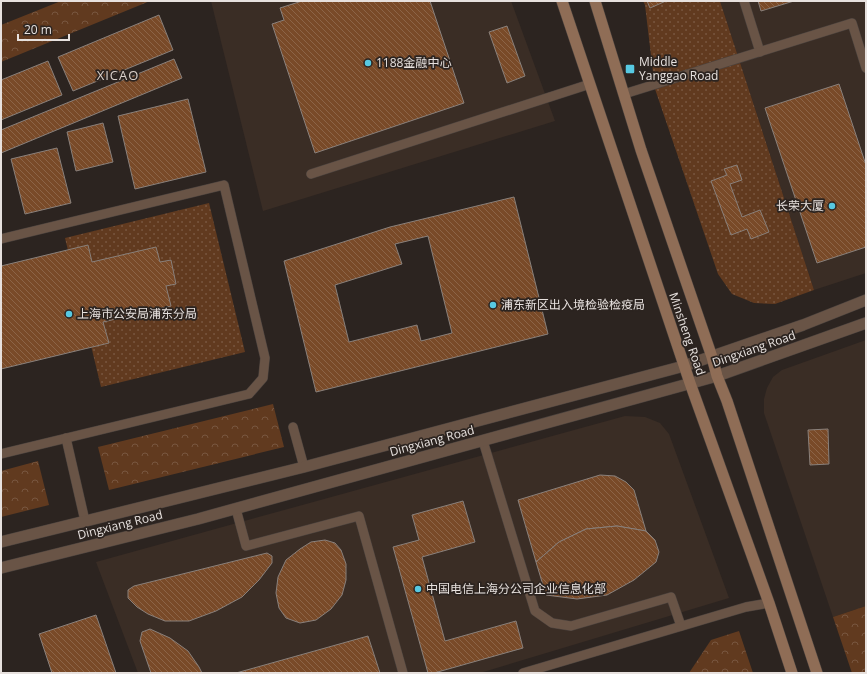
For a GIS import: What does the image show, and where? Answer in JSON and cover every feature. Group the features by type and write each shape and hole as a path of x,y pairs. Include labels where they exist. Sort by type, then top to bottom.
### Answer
{"main road":[{"name":"Minsheng Road","path":"562,1 684,366 769,603 792,673"},
{"name":"Minsheng Road","path":"595,1 641,150 818,673"}],"street":[{"name":"Dingxiang Road","path":"1,542 304,467 684,366 803,325 866,300"},
{"name":"Dingxiang Road","path":"1,568 236,509 717,376 866,323"}],"lane":[{"path":"744,1 760,52"},
{"path":"624,94 852,23 866,68"},
{"path":"311,174 590,84"},
{"path":"1,239 224,185 265,358 264,378 249,394 1,454"},
{"path":"293,427 304,467"},
{"path":"66,438 85,522"},
{"path":"483,440 536,611 552,623 571,626 671,597 681,626"},
{"path":"236,509 246,546 359,516 403,673"},
{"path":"523,673 746,607 769,603"}],"shaded area":[{"path":"211,1 511,1 555,121 263,211"},
{"path":"720,1 866,1 866,273 814,290"},
{"path":"866,340 866,606 833,617 764,413 764,399 767,388 773,377 782,370"},
{"path":"625,416 645,417 660,423 669,434 729,598 480,673 138,673 96,562"}],"green space":[{"path":"61,1 150,1 1,62 1,25"},
{"path":"643,1 720,1 814,290 775,304 754,303 732,294 718,274 655,89 645,5"},
{"path":"209,203 245,352 101,387 65,238"},
{"path":"273,404 284,447 109,490 98,447"},
{"path":"38,461 49,505 1,517 1,471"},
{"path":"866,606 866,673 852,673 833,617"},
{"path":"739,631 753,673 689,673 711,640"}],"building":[{"name":"1188金融中心","path":"302,1 430,1 464,103 315,153 272,24 284,20 280,8"},
{"path":"647,1 666,1 650,8"},
{"path":"758,1 794,1 761,11"},
{"path":"159,15 173,50 73,91 58,57"},
{"path":"507,26 525,76 507,83 489,32"},
{"path":"174,59 182,78 1,153 1,130"},
{"path":"48,61 62,95 1,120 1,80"},
{"name":"长荣大厦","path":"839,84 866,165 866,247 817,263 765,108"},
{"path":"188,99 206,172 135,189 118,116"},
{"path":"103,123 113,162 76,171 67,132"},
{"path":"57,148 71,203 25,214 11,159"},
{"path":"737,165 742,180 730,184 742,217 760,210 769,232 751,239 747,229 731,235 711,181 727,175 724,169"},
{"name":"浦东新区出入境检验检疫局","path":"514,197 548,334 316,392 284,261 390,227","holes":["428,236 452,333 421,341 417,325 349,342 335,285 402,264 395,244"]},
{"name":"上海市公安局浦东分局","path":"88,245 92,262 156,247 160,262 171,260 176,284 166,286 171,306 103,322 109,343 1,369 1,266"},
{"path":"828,429 829,464 810,465 808,430"},
{"path":"600,475 615,476 626,482 634,490 646,531 617,526 586,529 559,542 536,562 518,500"},
{"name":"中国电信上海分公司企业信息化部","path":"463,501 475,542 422,557 445,641 516,621 523,648 434,673 428,673 393,547 419,540 412,515"},
{"path":"617,526 646,531 655,540 659,552 656,562 634,580 607,595 577,599 546,595 536,562 559,542 586,529"},
{"path":"325,540 335,543 341,550 346,564 346,580 342,595 331,609 316,620 300,623 286,618 279,608 276,593 278,577 286,560 311,542"},
{"path":"267,553 272,556 272,563 259,580 242,597 216,611 189,621 165,621 148,614 137,607 128,598 128,590 134,586"},
{"path":"96,615 116,673 52,673 39,634"},
{"path":"150,629 170,638 188,651 202,673 151,673 140,641 142,632"},
{"path":"368,636 380,673 236,673"}],"place":[{"name":"1188金融中心","path":"368,63"},
{"name":"Middle Yanggao Road","path":"630,69"},
{"name":"长荣大厦","path":"832,206"},
{"name":"浦东新区出入境检验检疫局","path":"493,305"},
{"name":"上海市公安局浦东分局","path":"69,314"},
{"name":"中国电信上海分公司企业信息化部","path":"418,589"}],"district":[{"name":"XICAO","path":"118,75"}]}
